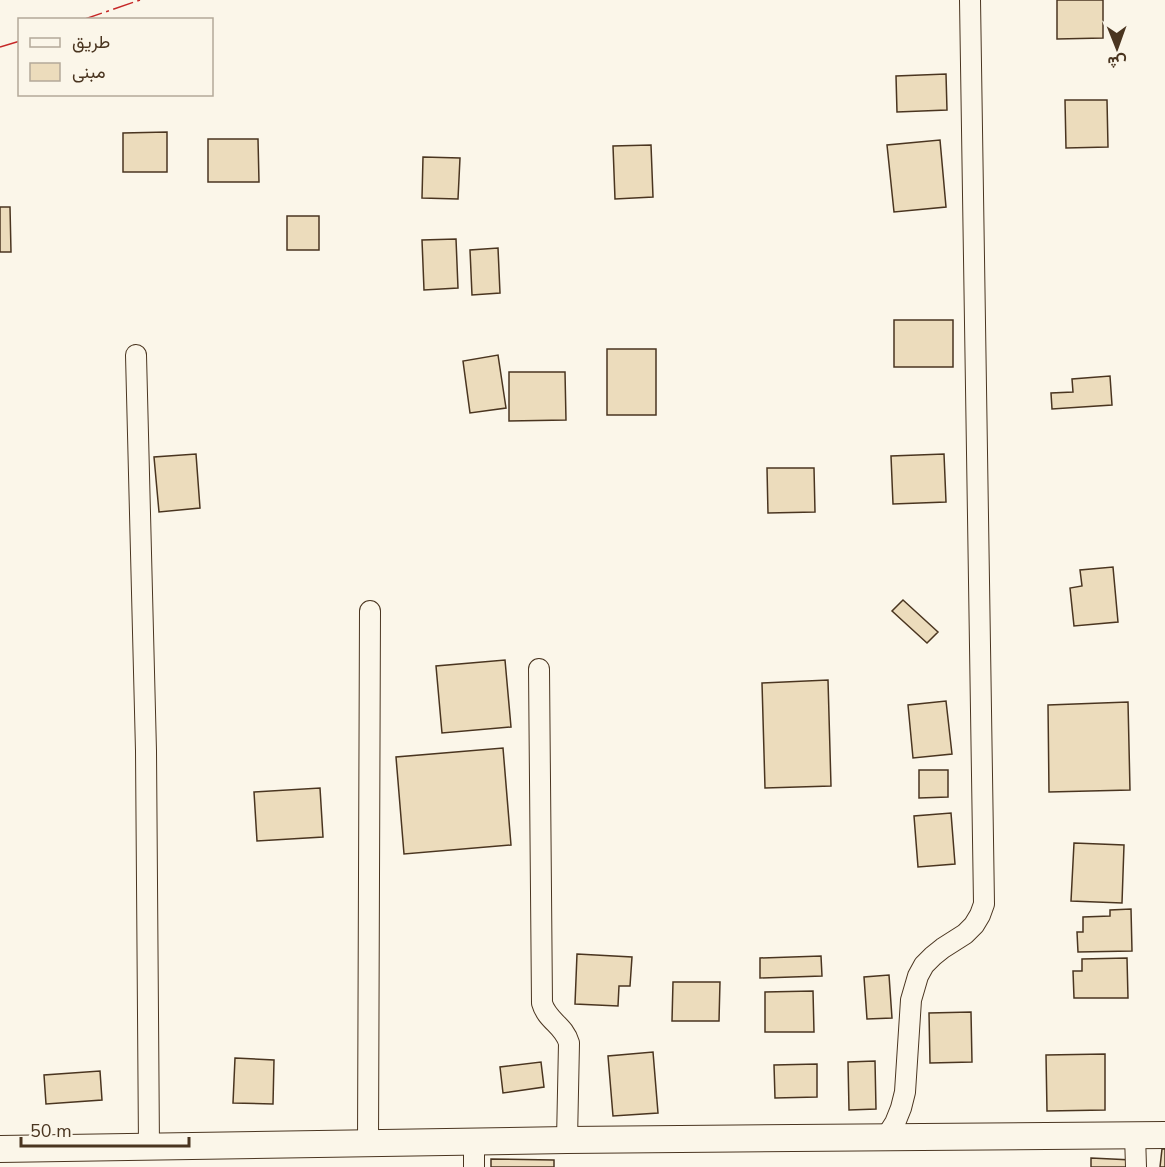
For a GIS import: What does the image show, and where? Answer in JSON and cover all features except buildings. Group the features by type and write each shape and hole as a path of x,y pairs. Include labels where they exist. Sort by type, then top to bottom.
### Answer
{"street":[{"path":"886,1137 895,1124 905,1092 911,1000 918,976 933,956 974,925 984,904 969,0"},
{"path":"136,356 146,751 149,1147"},
{"path":"368,1143 370,611"},
{"path":"539,669 542,1004 544,1011 564,1032 569,1043 567,1140"},
{"path":"1135,1135 1136,1167"},
{"path":"0,1149 567,1140 1165,1135"},
{"path":"474,1142 474,1167"}],"power":[{"path":"88,18 140,0"},
{"path":"0,47 18,42"}]}
